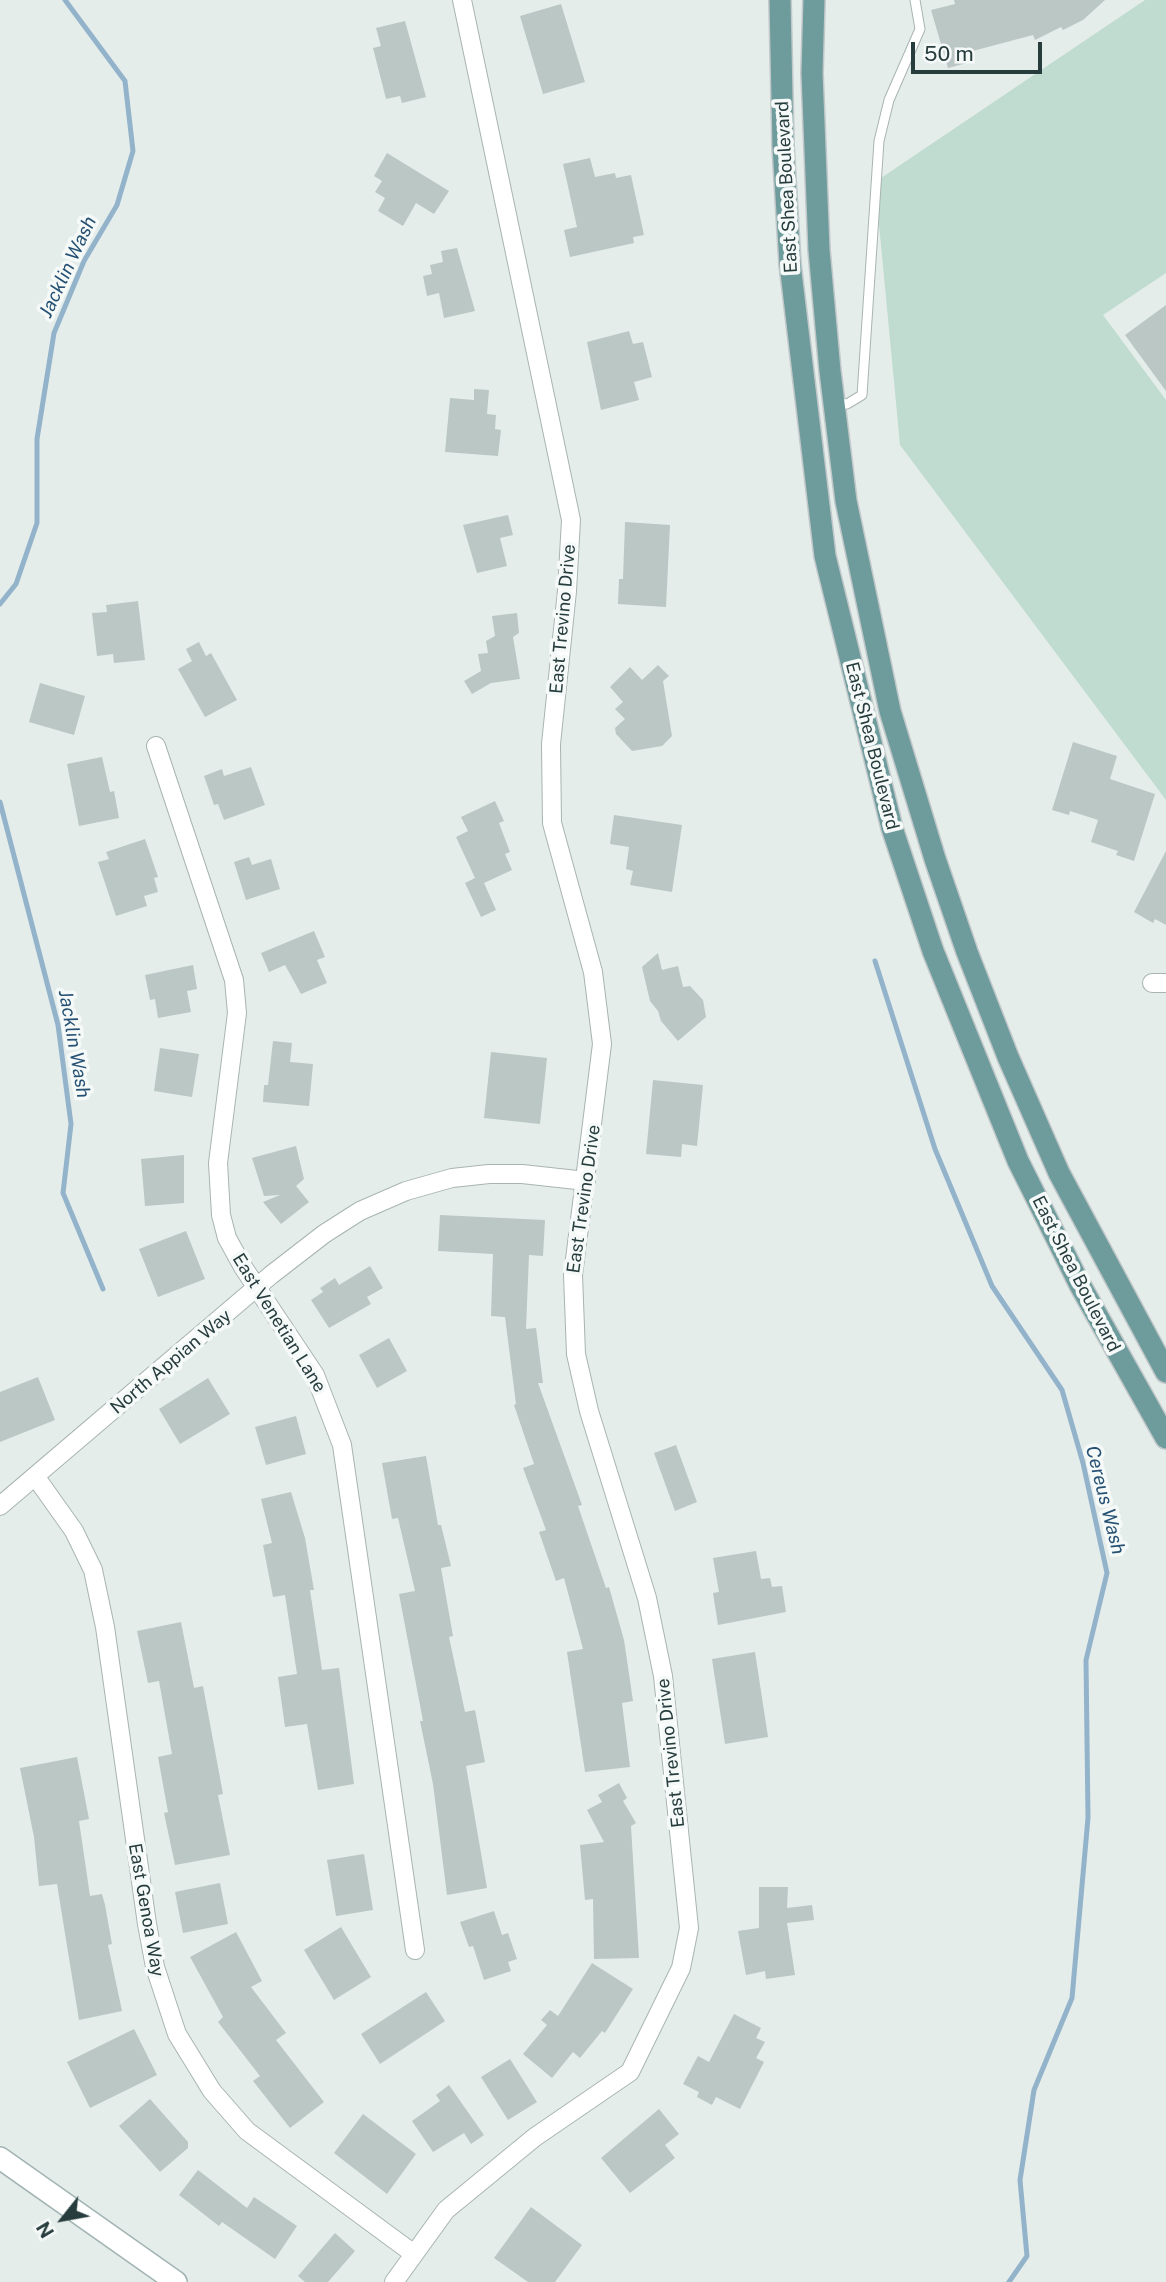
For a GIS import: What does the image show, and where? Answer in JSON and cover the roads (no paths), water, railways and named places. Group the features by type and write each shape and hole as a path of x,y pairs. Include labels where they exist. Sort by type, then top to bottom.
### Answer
{"main road":[{"name":"East Shea Boulevard","path":"780,0 783,146 790,264 825,556 892,828 933,951 1018,1161 1080,1285 1166,1438"},
{"name":"East Shea Boulevard","path":"814,0 812,73 819,250 833,402 846,501 890,711 935,859 1001,1038 1059,1173 1166,1372"},
{"path":"972,1050 1001,1038"},
{"path":"3,2166 176,2282"}],"street":[{"name":"East Trevino Drive","path":"394,2282 446,2210 535,2137 630,2072 681,1969 689,1928 663,1676 648,1598 589,1412 576,1354 573,1275 603,1044 593,972 552,823 551,744 567,591 571,520 462,0"},
{"name":"East Venetian Lane","path":"156,746 234,979 237,1013 218,1188 227,1238 315,1375 342,1445 415,1950"},
{"name":"North Appian Way","path":"0,1506 257,1288 324,1234 360,1211 406,1191 452,1178 489,1174 586,1181"},
{"name":"East Genoa Way","path":"35,1476 74,1531 93,1570 105,1627 149,1935 165,2005 177,2034 212,2091 247,2131 414,2254"}],"lane":[{"path":"833,402 847,404 862,395 879,141 889,100 920,29 915,0"}],"waterway":[{"name":"Jacklin Wash","path":"0,604 16,584 37,523 37,439 54,333 84,261 117,205 133,151 125,81 65,0"},
{"name":"Jacklin Wash","path":"0,802 58,1025 71,1124 63,1193 103,1289"},
{"name":"Cereus Wash","path":"875,961 935,1149 992,1286 1062,1390 1083,1463 1107,1573 1086,1660 1088,1818 1072,1998 1034,2090 1020,2180 1027,2256 1009,2282"}]}
